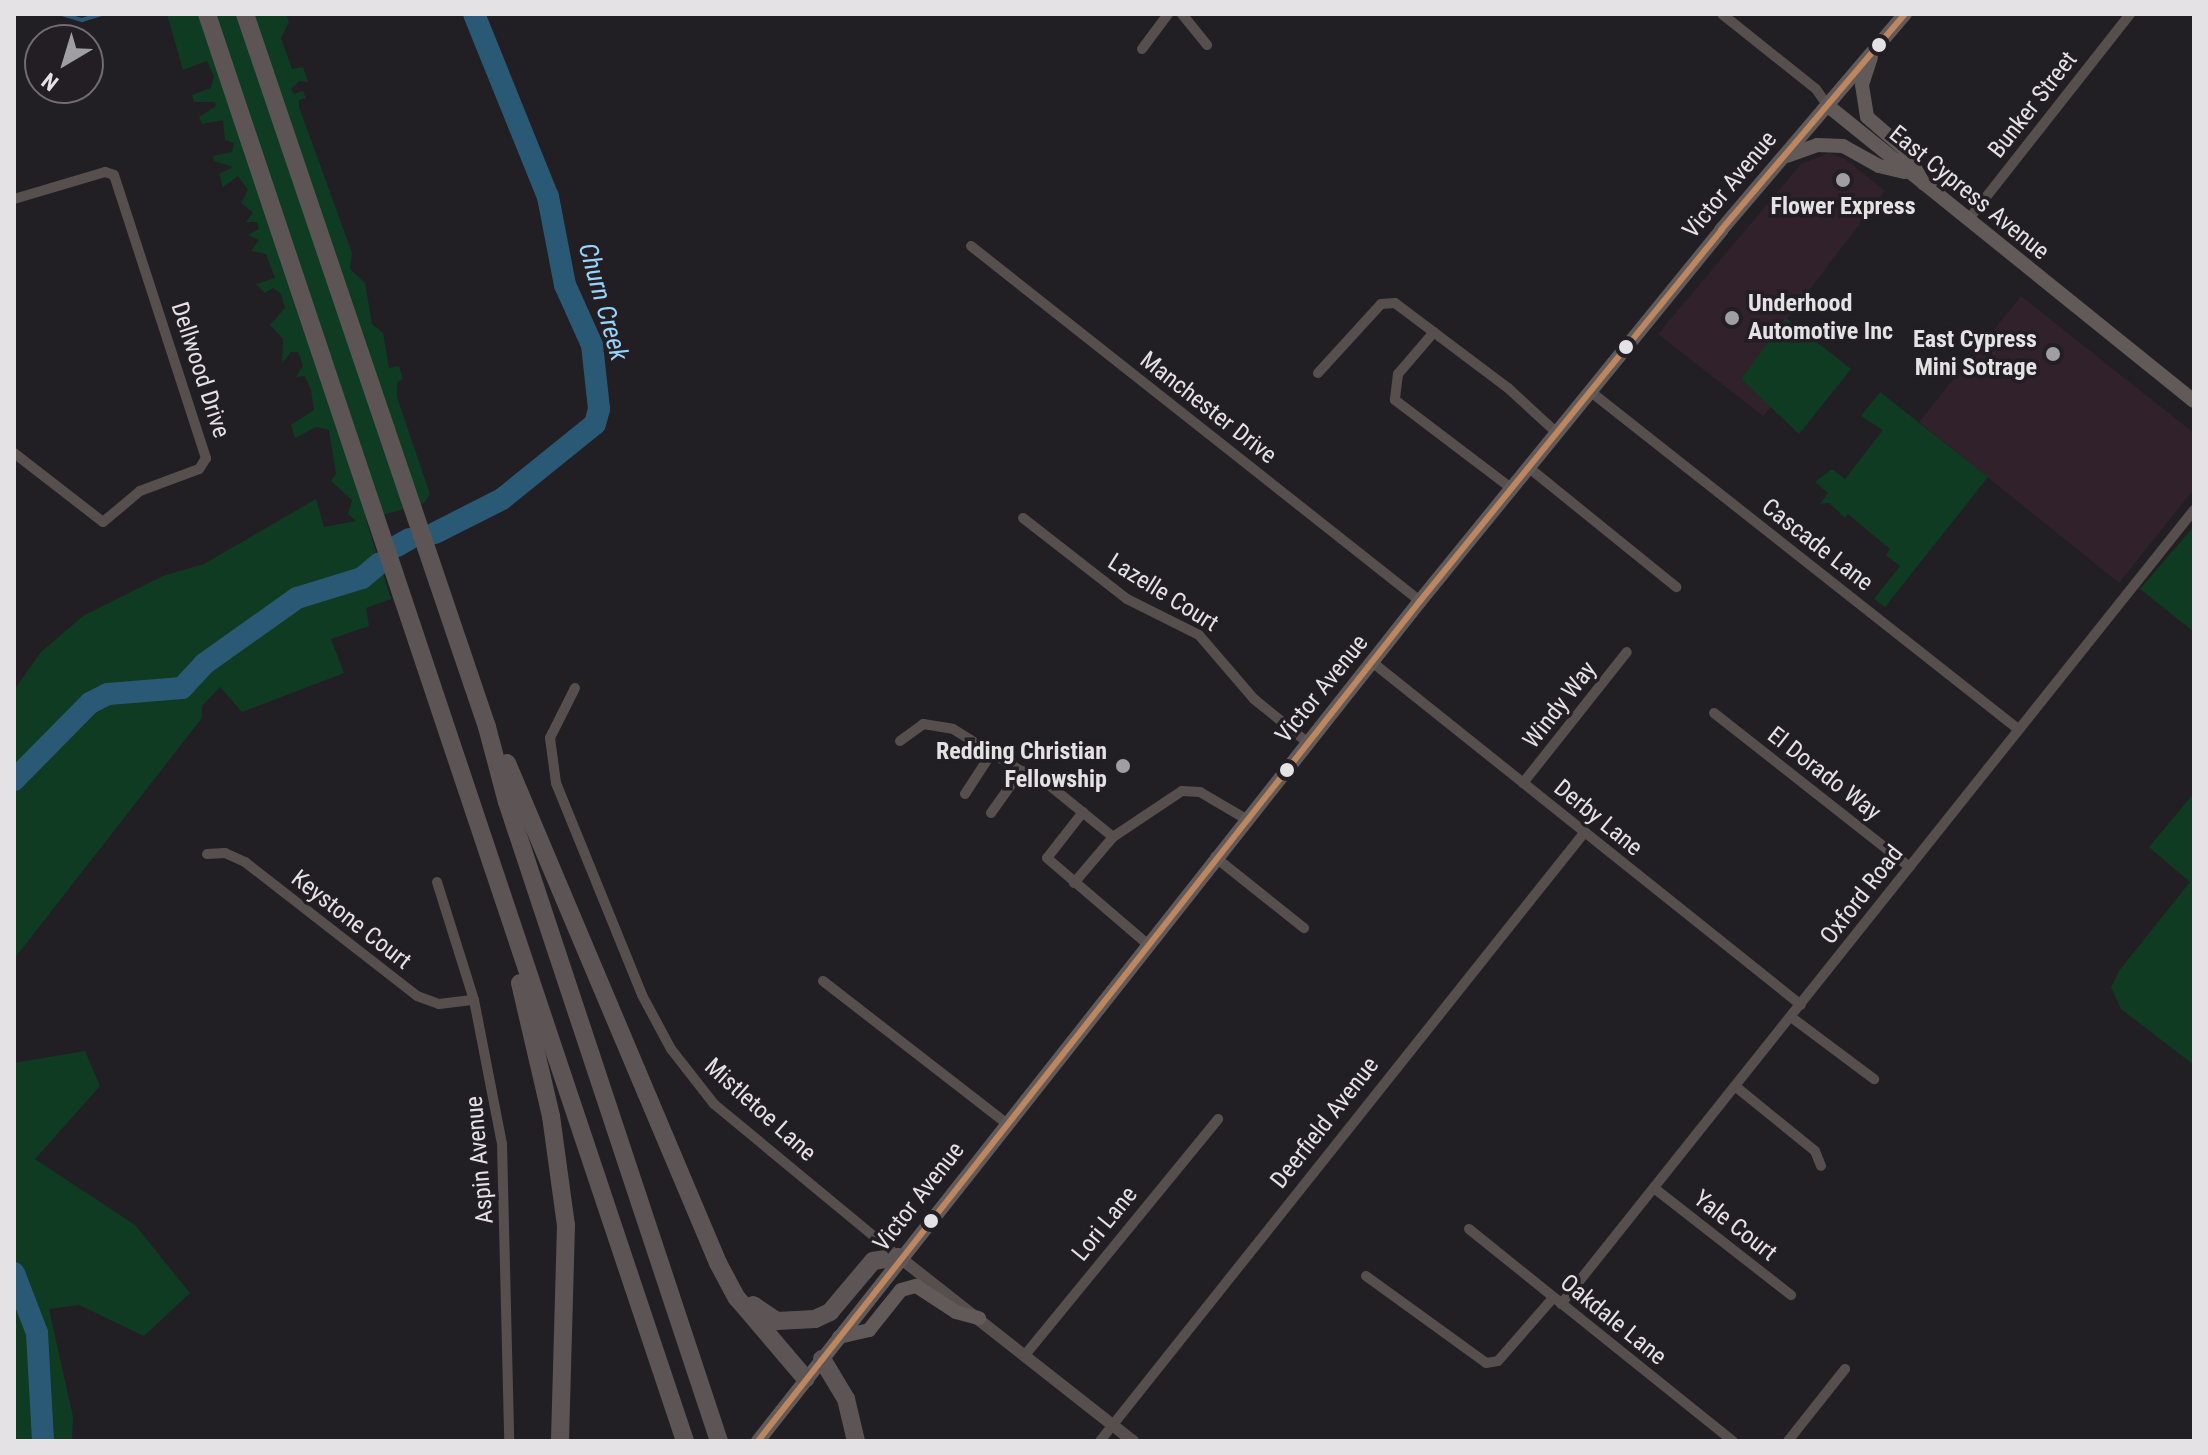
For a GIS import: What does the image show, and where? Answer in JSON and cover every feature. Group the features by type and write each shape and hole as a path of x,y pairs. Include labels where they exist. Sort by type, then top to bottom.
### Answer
{"highway":[{"path":"207,14 685,1441"},
{"path":"245,14 409,509 487,727 507,802 719,1441"},
{"path":"487,727 502,750 718,1263 737,1298 806,1379"},
{"path":"512,925 514,957 562,1178 567,1256 560,1441"},
{"path":"718,1263 766,1316 792,1324 830,1312 877,1259 899,1257"},
{"path":"822,1359 846,1399 856,1441"}],"main road":[{"name":"Victor Avenue","path":"758,1441 1146,943 1420,601 1779,160 1905,14"},
{"path":"1874,48 1862,85 1867,117 1904,149 1926,188"},
{"name":"East Cypress Avenue","path":"1827,105 1926,188 2194,401"},
{"path":"1779,160 1807,147 1832,144 1907,172"},
{"path":"839,1337 869,1330 901,1290 916,1286 956,1312 979,1318"}],"street":[{"path":"1142,49 1168,14"},
{"path":"1182,14 1207,45"},
{"name":"East Cypress Avenue","path":"1722,14 1816,89 1827,105"},
{"name":"Bunker Street","path":"1968,220 2130,14"},
{"name":"Dellwood Drive","path":"14,199 105,172 114,175 206,458 199,469 140,491 103,522 14,453"},
{"name":"Manchester Drive","path":"971,246 1420,601"},
{"path":"1318,373 1381,304 1395,303 1508,388 1557,433"},
{"path":"1434,332 1398,374 1395,400 1511,488"},
{"name":"Cascade Lane","path":"1591,392 2018,729"},
{"path":"1528,467 1676,587"},
{"name":"Oxford Road","path":"1366,1276 1486,1363 1498,1361 1557,1301 1654,1188 2194,510"},
{"name":"Lazelle Court","path":"1023,518 1127,599 1199,635 1254,699 1307,742"},
{"name":"Windy Way","path":"1523,783 1627,652"},
{"name":"Derby Lane","path":"1372,662 1801,1005"},
{"name":"Mistletoe Lane","path":"575,688 550,738 556,783 642,995 671,1049 714,1104 899,1257 1133,1441"},
{"name":"El Dorado Way","path":"1714,713 1910,867"},
{"path":"900,741 923,724 953,729 1021,771 1033,772 1113,837"},
{"path":"965,794 991,754"},
{"path":"991,813 1021,771"},
{"path":"1074,883 1113,837 1182,791 1200,792 1246,819"},
{"path":"1083,812 1047,858 1146,943"},
{"name":"Deerfield Avenue","path":"1100,1441 1584,833"},
{"name":"Keystone Court","path":"207,854 225,853 245,862 417,996 439,1004 474,1000"},
{"path":"1215,857 1304,928"},
{"name":"Aspin Avenue","path":"437,882 474,1000 490,1068 506,1193 509,1441"},
{"path":"823,981 1005,1122"},
{"path":"1791,1017 1874,1079"},
{"path":"1735,1086 1815,1151 1821,1166"},
{"name":"Lori Lane","path":"1025,1355 1218,1119"},
{"name":"Yale Court","path":"1654,1188 1791,1295"},
{"name":"Oakdale Lane","path":"1469,1229 1733,1441"},
{"path":"1788,1441 1845,1369"}],"shaded area":[{"path":"1829,153 1845,159 1885,191 1741,379 1773,405 1763,416 1658,334 1801,164"},
{"path":"2021,296 2194,433 2194,489 2119,583 1919,422"}],"green space":[{"path":"167,14 286,14 289,22 281,38 292,69 303,67 308,82 299,81 291,89 294,94 303,91 306,98 299,100 299,107 352,253 350,269 365,283 372,324 383,333 389,368 399,366 403,379 397,382 397,397 430,494 424,503 366,520 391,599 366,608 369,626 331,639 344,673 242,712 220,687 202,706 202,718 14,959 14,690 41,652 83,616 163,576 204,564 316,499 324,527 356,521 348,514 352,500 331,481 336,474 329,430 316,427 295,438 291,425 314,410 311,390 305,376 296,377 303,366 298,352 291,352 282,363 283,339 270,325 285,308 281,294 273,288 265,293 256,284 275,278 266,254 251,251 259,240 248,235 259,229 257,222 246,222 253,212 241,203 248,190 238,176 223,187 219,174 233,167 214,161 213,156 232,152 234,143 225,140 223,120 202,124 199,117 216,106 215,102 194,102 192,95 211,88 214,76 207,61 183,70"},
{"path":"1786,318 1851,369 1799,434 1741,379"},
{"path":"1880,392 1988,477 1885,607 1874,599 1900,566 1886,555 1890,549 1848,514 1845,518 1829,503 1820,504 1828,493 1815,482 1832,469 1845,479 1883,430 1861,416"},
{"path":"2194,526 2194,632 2140,589"},
{"path":"2194,793 2194,1065 2121,1009 2111,987 2119,971 2190,882 2149,847"},
{"path":"85,1051 100,1086 35,1159 135,1225 190,1293 144,1336 79,1305 49,1309 73,1417 72,1441 14,1441 14,1063"}],"waterway":[{"path":"62,14 82,20 102,14"},
{"name":"Churn Creek","path":"435,533 502,499 595,424 599,409 592,345 565,285 548,197 474,14"},
{"name":"Churn Creek","path":"397,546 409,539"},
{"name":"Churn Creek","path":"14,780 90,703 108,694 182,688 204,664 297,598 362,578 380,563"},
{"name":"Churn Creek","path":"14,1273 37,1333 43,1441"}],"transit line":[{"path":"758,1441 1420,601 1721,230 1905,14"}],"place":[{"name":"Flower Express","path":"1843,180"},
{"name":"Underhood Automotive Inc","path":"1732,318"},
{"name":"East Cypress Mini Sotrage","path":"2053,354"},
{"name":"Redding Christian Fellowship","path":"1123,766"}]}
